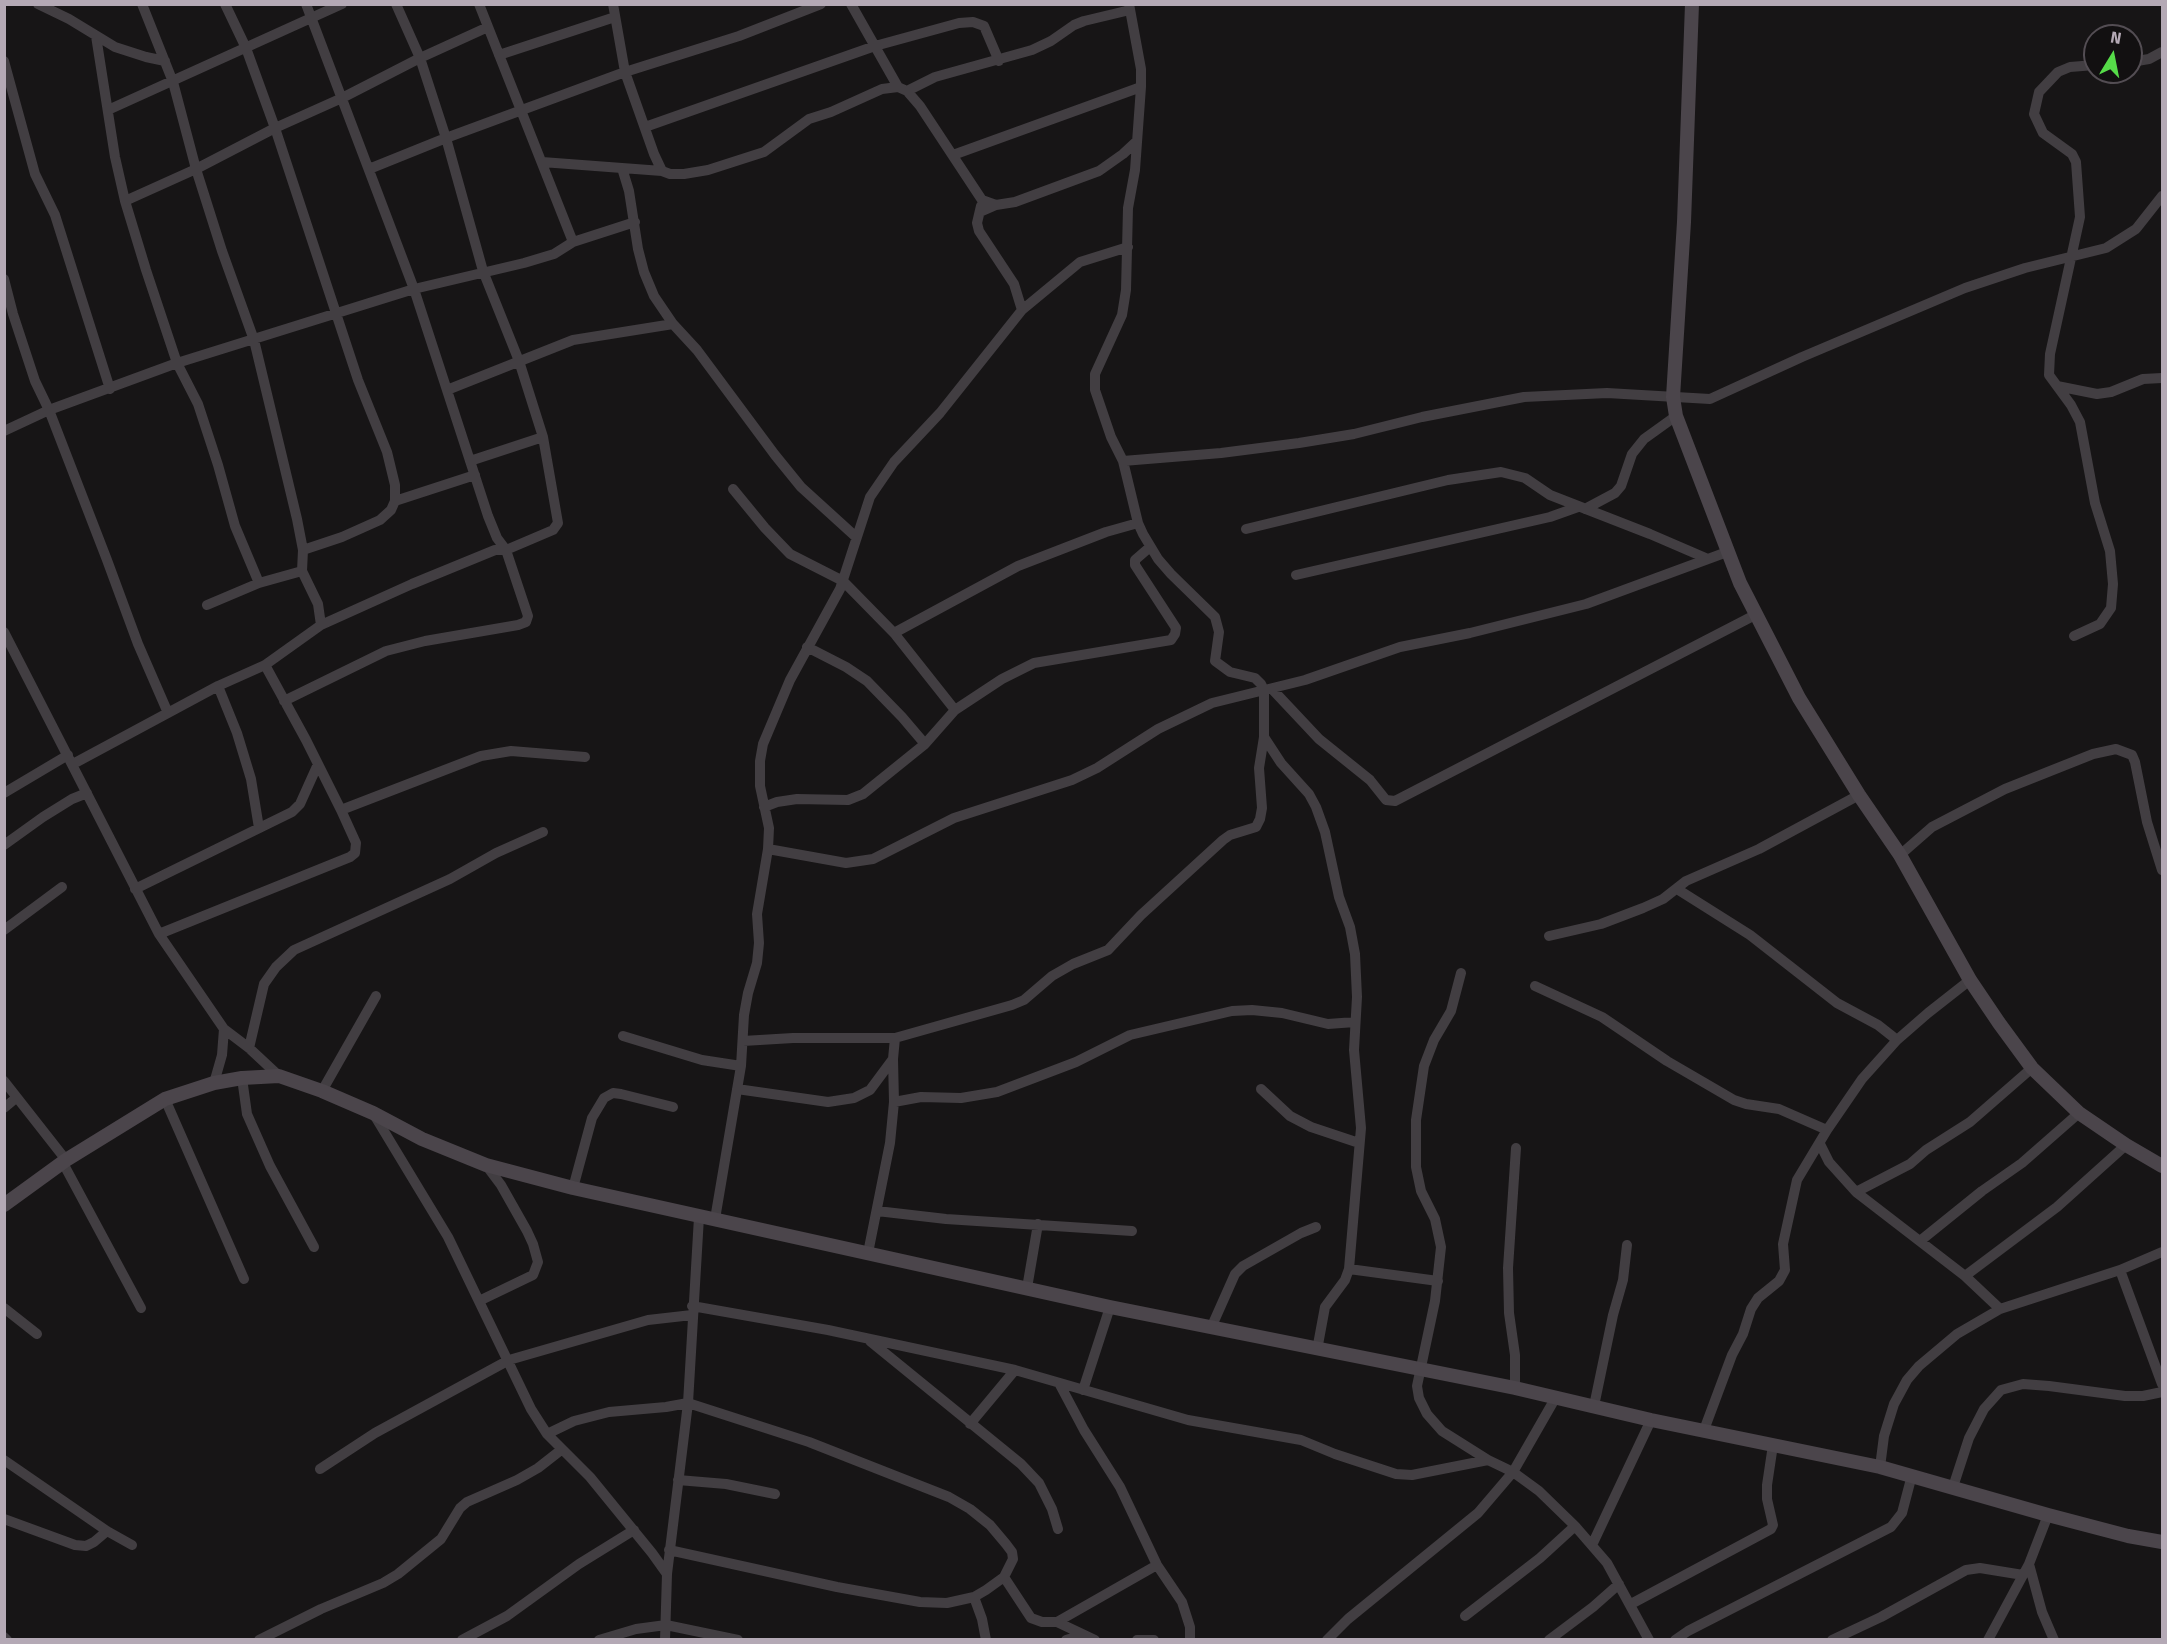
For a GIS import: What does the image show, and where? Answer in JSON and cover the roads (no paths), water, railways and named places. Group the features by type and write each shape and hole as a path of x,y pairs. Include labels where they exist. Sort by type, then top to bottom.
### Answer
{"street":[{"path":"38,4 129,52 165,61"},
{"path":"142,4 173,82 196,169 254,340 295,509 303,550 302,571 318,604 321,625"},
{"path":"225,4 246,48 275,128 338,313 358,380 387,452 395,485 395,501 391,510 380,520 342,537 303,550"},
{"path":"284,701 386,651 425,641 518,625 526,622 528,616 506,550 497,538 475,475 414,289 306,4"},
{"path":"108,110 342,4"},
{"path":"4,793 218,686 265,665 321,625 490,552 506,550 553,530 558,523 543,437 519,361 483,272 446,138 420,58 396,4"},
{"path":"479,4 573,242"},
{"path":"613,4 625,72 663,171"},
{"path":"369,169 625,72 739,36 821,4"},
{"path":"851,4 874,46 903,89 920,106 982,200 996,205"},
{"path":"1692,4 1684,222 1673,397 1676,416 1728,552 1755,615 1799,698 1859,795 1900,855 1970,980 2032,1068 2079,1113 2163,1167"},
{"path":"542,162 684,174 742,160 764,152 809,119 831,112 882,89 903,89 935,77 999,61 1052,41 1074,25 1130,7 1141,69 1141,87 1135,170 1128,208 1126,290 1122,315 1095,375 1095,390 1123,461 1138,523 1150,547 1171,574 1215,617 1219,632 1215,661 1230,672 1255,678 1319,739 1370,780 1386,800 1395,801 1755,615"},
{"path":"499,55 615,17"},
{"path":"645,127 874,46 959,23 973,22 984,26 999,61"},
{"path":"125,201 196,169 275,128 488,27"},
{"path":"96,36 115,157 125,201 177,363 198,404 235,526 259,583"},
{"path":"2143,60 2163,52"},
{"path":"4,61 35,174 55,215 110,389"},
{"path":"2074,636 2100,624 2111,608 2113,584 2110,551 2095,502 2083,432 2077,415 2049,375 2050,354 2080,216 2076,162 2072,154 2043,133 2034,114 2039,92 2058,72 2070,67 2083,66"},
{"path":"953,155 1141,87"},
{"path":"980,212 996,205 1015,202 1099,171 1137,141"},
{"path":"622,168 635,222 638,249 654,296 673,324 697,350 801,487 856,537"},
{"path":"1123,461 1221,453 1299,443 1354,434 1422,417 1524,397 1607,393 1710,399 1965,288 2071,256 2106,248 2136,229 2163,196"},
{"path":"982,200 977,223 979,231 1011,278 1022,310"},
{"path":"4,431 49,410 177,363 414,289 554,254 573,242 635,222"},
{"path":"715,1219 741,1066 748,993 757,963 759,943 757,914 768,849 769,828 760,786 760,761 763,744 790,680 843,581 870,497 879,481 947,405 1022,310 1080,262 1128,247"},
{"path":"4,279 35,381 49,410 138,644 168,712"},
{"path":"447,390 573,340 673,324"},
{"path":"2057,386 2097,394 2111,392 2143,380 2163,378"},
{"path":"1296,575 1582,508 1616,493 1621,486 1632,454 1644,439 1676,416"},
{"path":"470,460 543,437"},
{"path":"1246,529 1448,480 1501,472 1525,478 1550,495 1708,559"},
{"path":"395,501 475,475"},
{"path":"733,489 790,554 843,581 894,633 955,710"},
{"path":"894,633 1018,566 1106,532 1138,523"},
{"path":"764,807 797,799 848,800 862,794 924,744 955,710 1002,679 1034,663 1171,640 1176,628 1135,565 1135,560 1150,547"},
{"path":"768,849 846,863 873,859 954,818 1072,780 1097,768 1158,729 1212,703 1321,675 1400,647 1470,633 1586,604 1728,552"},
{"path":"207,605 259,583 302,571"},
{"path":"4,632 159,934 224,1029 249,1047 279,1076"},
{"path":"807,647 846,667 867,681 902,717 924,744"},
{"path":"159,934 355,853 356,843 318,764 265,665"},
{"path":"218,686 237,733 251,779 259,828"},
{"path":"743,1041 793,1038 895,1038 1018,1002 1073,964 1108,950 1223,840 1230,835 1256,827 1262,808 1259,768 1268,690"},
{"path":"1264,737 1281,763 1309,794 1325,832 1339,897 1350,927 1357,973 1354,1050 1361,1128 1349,1269 1346,1280 1325,1307 1317,1350"},
{"path":"1900,855 1932,827 2005,789 2093,754 2116,749 2132,755 2135,762 2147,822 2163,870"},
{"path":"340,810 481,756 511,751 585,758"},
{"path":"135,889 292,812 300,804 318,764"},
{"path":"4,845 43,817 72,799 87,793"},
{"path":"1548,936 1601,924 1663,899 1686,881 1759,849 1859,795"},
{"path":"249,1047 264,984 276,967 294,950 450,879 496,853 543,832"},
{"path":"4,930 62,887"},
{"path":"1677,889 1750,935 1837,1003 1878,1025 1897,1040"},
{"path":"1461,973 1451,1011 1434,1040 1424,1066 1416,1120 1416,1167 1421,1191 1435,1220 1441,1247 1438,1281 1417,1386 1427,1414 1442,1431 1488,1460 1513,1472 1539,1491 1575,1526 1607,1563 1648,1639"},
{"path":"1704,1430 1751,1309 1758,1298 1779,1281 1785,1270 1783,1244 1795,1187 1827,1130 1862,1079 1897,1040 1970,980"},
{"path":"1534,986 1602,1017 1667,1061 1734,1100 1779,1109 1827,1130"},
{"path":"322,1091 376,996"},
{"path":"894,1102 921,1097 961,1098 997,1092 1076,1062 1130,1035 1232,1011 1252,1010 1281,1013 1328,1024 1355,1022"},
{"path":"214,1083 222,1055 224,1029"},
{"path":"623,1036 702,1060 741,1066"},
{"path":"868,1253 890,1143 894,1102 895,1038"},
{"path":"737,1089 828,1102 854,1098 870,1090 893,1059"},
{"path":"1856,1192 1910,1164 1926,1150 1970,1122 2032,1068"},
{"path":"4,1205 65,1162 165,1099 214,1083 242,1078 279,1076 322,1091 373,1113 422,1139 486,1165 573,1188 1110,1307 1515,1388 1651,1420 1880,1467 2048,1515 2128,1536 2163,1542"},
{"path":"242,1078 247,1114 270,1166 314,1247"},
{"path":"4,1081 65,1162 141,1308"},
{"path":"1261,1089 1290,1116 1311,1127 1359,1143"},
{"path":"573,1188 592,1118 604,1098 613,1093 674,1107"},
{"path":"4,1108 16,1098"},
{"path":"165,1099 244,1279"},
{"path":"373,1113 448,1237 531,1409 547,1434 590,1477 634,1530 667,1575"},
{"path":"1920,1241 2022,1163 2079,1113"},
{"path":"1820,1144 1829,1162 1856,1192 1965,1276 2000,1309"},
{"path":"1965,1276 2057,1207 2126,1145"},
{"path":"1515,1388 1515,1355 1509,1313 1508,1268 1516,1148"},
{"path":"479,1301 532,1275 538,1262 527,1231 501,1185 486,1165"},
{"path":"877,1210 946,1219 1132,1231"},
{"path":"664,1640 669,1550 688,1404 699,1217"},
{"path":"1026,1288 1038,1224"},
{"path":"1211,1328 1235,1274 1243,1266 1316,1227"},
{"path":"1594,1406 1613,1315 1622,1288 1627,1245"},
{"path":"1880,1467 1884,1436 1894,1404 1907,1380 1919,1366 1957,1334 2000,1309 2120,1270 2163,1252"},
{"path":"1349,1269 1438,1281"},
{"path":"2120,1270 2163,1384"},
{"path":"1083,1390 1110,1307"},
{"path":"4,1308 37,1334"},
{"path":"320,1469 375,1433 509,1360 648,1320 692,1310 778,1320 1015,1370 1188,1420 1301,1440 1396,1474 1419,1474 1488,1460"},
{"path":"867,1339 1021,1464 1039,1483 1053,1509 1058,1529"},
{"path":"970,1424 1015,1370"},
{"path":"1059,1383 1084,1430 1120,1487 1157,1565 1182,1602 1190,1627 1190,1640"},
{"path":"1953,1487 1969,1438 1984,1409 2001,1390 2023,1384 2126,1396 2143,1396 2163,1392"},
{"path":"1327,1640 1348,1619 1478,1513 1513,1472 1556,1397"},
{"path":"547,1434 574,1421 609,1412 688,1404 809,1442 949,1497 970,1509 990,1525 1006,1544 1013,1559 1004,1577 974,1597 946,1604 920,1602 744,1568 669,1550"},
{"path":"1592,1545 1651,1420"},
{"path":"1631,1604 1771,1529 1773,1526 1767,1499 1767,1485 1773,1445"},
{"path":"259,1640 310,1613 383,1583 398,1574 441,1539 460,1508 467,1502 517,1480 538,1468 561,1450"},
{"path":"4,1460 107,1531 132,1545"},
{"path":"1675,1640 1891,1527 1902,1513 1912,1475"},
{"path":"678,1480 726,1484 775,1494"},
{"path":"1987,1638 2029,1564 2048,1515"},
{"path":"4,1519 75,1545 94,1542 107,1531"},
{"path":"1465,1616 1540,1558 1575,1526"},
{"path":"462,1640 507,1616 579,1564 634,1530"},
{"path":"2029,1564 2042,1612 2054,1640"},
{"path":"1057,1622 1157,1565"},
{"path":"1832,1640 1881,1617 1966,1570 1980,1568 2023,1575"},
{"path":"1004,1577 1031,1618 1057,1622 1095,1640"},
{"path":"1549,1640 1619,1584"},
{"path":"974,1597 986,1640"},
{"path":"599,1640 636,1629 666,1625 738,1640"},
{"path":"1066,1640 1082,1635"},
{"path":"1137,1640 1154,1640"}]}
